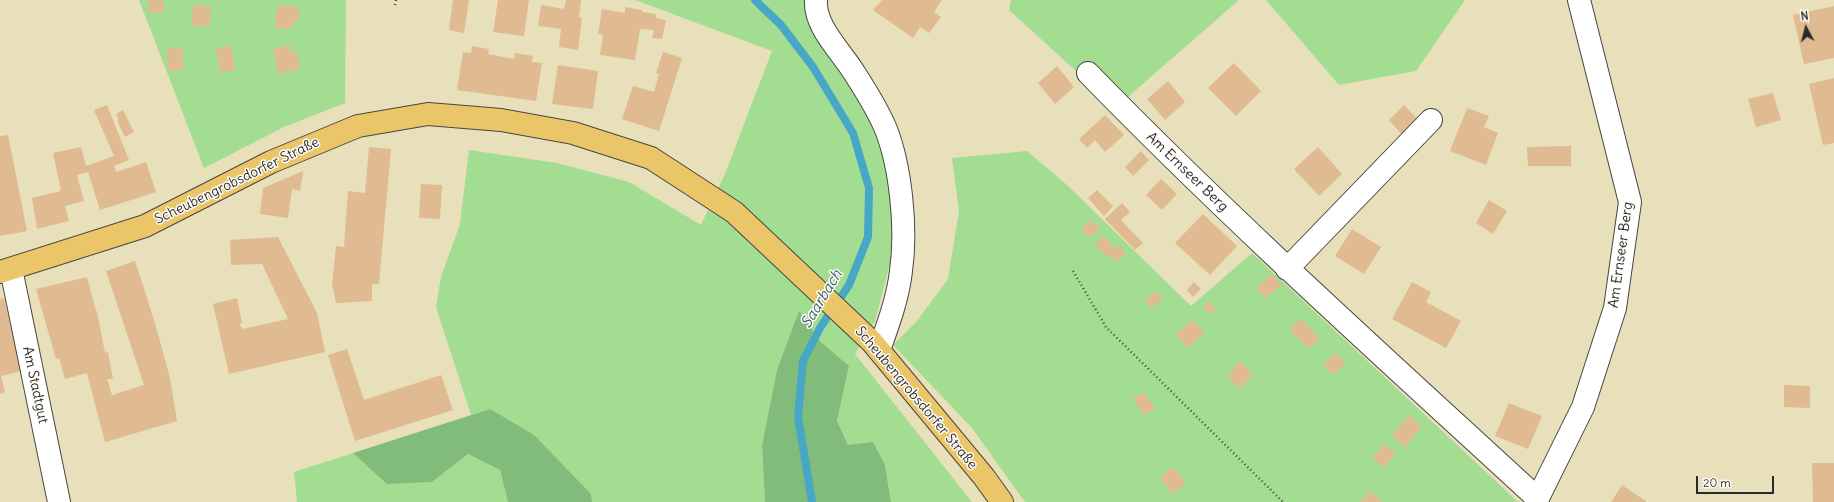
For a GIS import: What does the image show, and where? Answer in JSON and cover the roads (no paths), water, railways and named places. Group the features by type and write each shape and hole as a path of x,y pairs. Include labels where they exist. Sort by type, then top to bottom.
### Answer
{"main road":[{"name":"Scheubengrobsdorfer Straße","path":"5,270 145,226 271,162 358,126 428,114 501,120 573,133 651,158 734,212 876,346 984,477 1002,502"}],"street":[{"path":"816,0 816,10 827,32 865,90 885,127 894,154 904,230 901,272 891,317 876,346"},
{"name":"Am Ernseer Berg","path":"1088,74 1137,124 1287,269 1537,501 1583,407 1612,315 1630,202 1580,1"},
{"path":"1287,269 1431,120"},
{"name":"Am Stadtgut","path":"5,270 59,502"}],"waterway":[{"name":"Saarbach","path":"755,0 781,25 813,67 853,133 869,188 868,237 849,285 820,328 803,361 798,417 812,502"}]}
